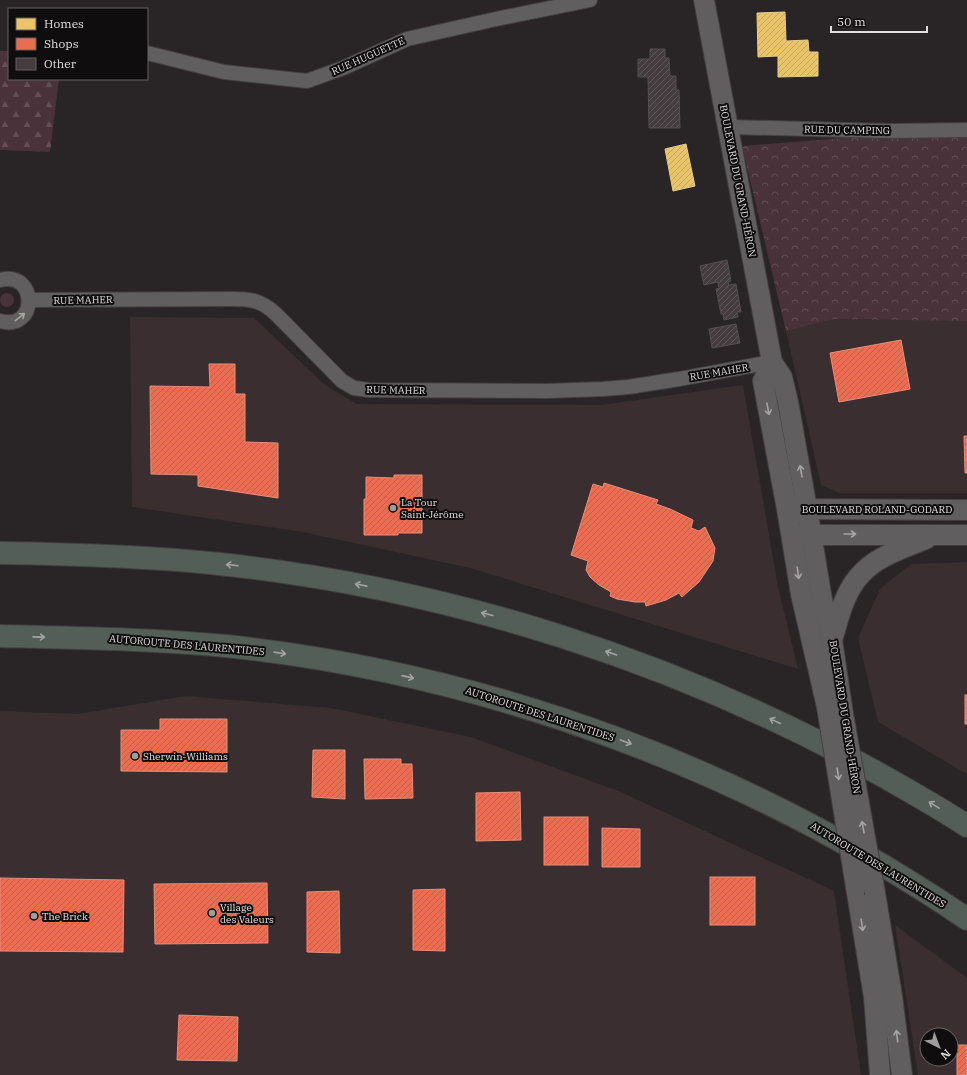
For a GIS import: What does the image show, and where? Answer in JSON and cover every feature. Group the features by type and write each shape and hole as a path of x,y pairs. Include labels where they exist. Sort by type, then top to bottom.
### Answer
{"highway":[{"path":"0,553 130,556 257,568 360,585 427,599 498,617 621,657 747,708 800,732 855,761 916,795 967,826"},
{"name":"AUTOROUTE DES LAURENTIDES","path":"0,636 149,640 246,649 362,667 440,684 512,704 569,722 649,751 685,765 768,803 857,850 911,882 967,919"}],"street":[{"name":"RUE HUGUETTE","path":"148,53 224,72 307,81 343,68 406,39 560,3 590,0"},
{"name":"BOULEVARD DU GRAND-HÉRON","path":"704,0 772,362 782,377 788,402 807,509 802,535 801,594 835,711 875,893 889,974 902,1075"},
{"name":"RUE DU CAMPING","path":"728,127 888,131 967,130"},
{"path":"0,280 12,279 20,283 26,290 29,300 26,311 20,318 12,322 0,321"},
{"name":"RUE MAHER","path":"29,300 254,300 272,310 342,381 354,388 369,390 553,391 603,389 628,387 679,379 772,362"},
{"name":"BOULEVARD DU GRAND-HÉRON","path":"772,362 763,381 787,509 802,535 822,600 832,640 835,711 856,887 874,997 880,1075"},
{"name":"BOULEVARD ROLAND-GODARD","path":"787,509 967,510"},
{"path":"802,535 967,536"},
{"path":"832,640 844,602 853,584 862,572 882,556 935,535"}],"shaded area":[{"path":"130,317 254,318 325,385 357,404 601,405 743,385 778,587 798,669 470,568 303,532 132,507"},
{"path":"834,319 967,320 967,493 840,493 821,485 786,331"},
{"path":"967,562 967,774 878,722 858,638 880,589 911,564"},
{"path":"186,696 331,708 471,737 621,792 834,891 861,1075 0,1075 0,711 78,714"},
{"path":"895,925 967,978 967,1075 918,1075"}],"green space":[{"path":"0,51 8,51 8,80 59,80 50,152 0,150"},
{"path":"967,128 967,321 834,319 786,331 742,146"},
{"path":"4,293 10,293 14,297 14,303 10,307 4,307 0,303 0,297"}],"building: Homes":[{"path":"785,12 786,41 808,40 809,52 818,52 818,76 778,77 778,56 758,57 757,13"},
{"path":"686,144 695,186 673,191 665,149"}],"building: Shops":[{"path":"901,340 910,389 839,402 830,353"},
{"path":"209,364 235,364 235,394 245,394 245,442 278,443 278,498 198,486 198,475 151,474 150,386 210,387"},
{"path":"964,436 967,436 967,473 965,473"},
{"name":"La Tour Saint-Jérôme","path":"394,475 422,475 422,533 364,535 364,499 366,499 366,477 394,478"},
{"path":"604,483 658,500 656,504 693,520 691,528 699,531 705,527 715,548 713,561 699,582 682,597 679,593 666,600 646,606 645,602 617,599 610,596 611,592 599,585 590,577 586,570 588,561 571,555 593,484 603,487"},
{"path":"965,695 967,695 967,724 965,724"},
{"path":"160,719 227,719 227,772 121,771 121,730 160,730"},
{"path":"313,750 345,750 345,799 312,797"},
{"path":"364,759 401,759 401,764 412,764 413,798 365,799"},
{"path":"520,792 521,840 476,841 476,793"},
{"path":"544,817 588,817 588,865 544,865"},
{"path":"602,828 640,829 640,867 602,867"},
{"path":"710,877 755,877 755,925 710,925"},
{"path":"0,878 124,880 123,952 0,951"},
{"path":"267,883 268,943 155,944 154,884"},
{"path":"445,889 445,951 413,950 413,890"},
{"path":"339,891 340,953 307,952 307,892"},
{"path":"179,1015 238,1017 237,1061 177,1060"},
{"path":"959,1045 967,1045 967,1075 957,1075 957,1067 959,1067"}],"building: Other":[{"path":"650,49 665,49 665,58 669,58 670,76 676,76 676,90 679,90 680,128 649,128 648,77 638,77 638,59 650,59"},
{"path":"727,260 731,281 728,282 729,285 736,284 741,312 737,312 738,317 724,320 723,314 721,314 716,289 719,288 718,282 704,285 700,266"},
{"path":"736,324 740,343 712,348 709,329"}],"place":[{"name":"La Tour Saint-Jérôme","path":"393,508"},
{"name":"Sherwin-Williams","path":"135,756"},
{"name":"Village des Valeurs","path":"212,913"},
{"name":"The Brick","path":"34,916"}]}
